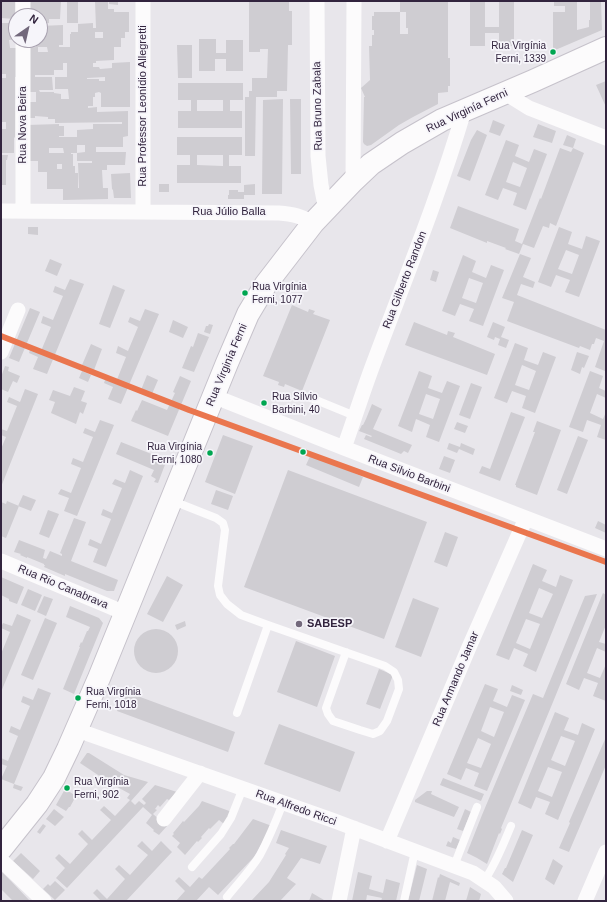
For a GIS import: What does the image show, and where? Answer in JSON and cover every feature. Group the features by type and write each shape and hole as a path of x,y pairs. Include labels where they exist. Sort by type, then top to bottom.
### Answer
{"street":[{"name":"Rua Professor Leonídio Allegretti","path":"143,1 143,212"},
{"name":"Rua Bruno Zabala","path":"317,1 318,156 321,185 320,216"},
{"path":"353,181 354,1"},
{"name":"Rua Nova Beira","path":"23,48 23,211"},
{"name":"Rua Virginía Ferni","path":"4,841 37,804 54,778 68,750 99,678 213,396 248,314 266,284 320,216 371,164 402,143 442,120 606,48"},
{"path":"505,93 529,108 606,138"},
{"name":"Rua Gilberto Randon","path":"344,448 373,365 453,150 464,111"},
{"name":"Rua Júlio Balla","path":"1,212 279,213 295,214 304,217 320,216"},
{"path":"1,352 18,310"},
{"name":"Rua Silvio Barbini","path":"213,396 606,549"},
{"name":"Rua Armando Jamar","path":"387,841 470,645 526,518"},
{"name":"Rua Rio Canabrava","path":"1,561 125,613"},
{"name":"Rua Alfredo Ricci","path":"77,730 354,828 473,873 494,887 506,901"},
{"path":"164,820 200,774"},
{"path":"339,901 354,828"},
{"path":"585,901 602,873 606,852"},
{"path":"1,860 44,901"}],"lane":[{"path":"311,398 355,416"},
{"path":"171,500 216,518 223,523 225,530 218,586 220,594 226,604 241,614 268,625 346,652 385,666 394,672 398,680 399,688 387,721 380,731 373,734 333,721 326,708 346,652"},
{"path":"237,713 268,625"},
{"path":"192,867 221,834 231,818 243,788"},
{"path":"227,897 248,873 259,855 270,836 283,803"},
{"path":"454,866 477,807"},
{"path":"484,881 498,858 511,826"},
{"path":"404,901 415,852"}],"building":[{"path":"1,1 15,1 15,8 8,8 8,18 1,18"},
{"path":"29,1 61,1 60,19 49,19 48,23 48,8 29,8"},
{"path":"67,1 78,1 78,23 67,23"},
{"path":"95,1 108,1 108,9 114,9 114,12 129,12 129,32 125,32 125,38 121,38 121,47 114,47 114,60 96,61 96,63 93,63 93,67 99,67 100,69 112,68 112,63 130,62 130,107 101,107 101,93 99,92 95,93 95,97 93,97 93,106 88,106 88,108 97,107 97,112 128,111 128,136 123,137 123,147 96,147 96,152 126,152 125,165 107,165 107,170 102,170 103,188 108,188 108,199 63,200 63,189 47,189 47,172 38,172 38,161 27,161 27,125 59,124 59,126 64,126 64,136 59,137 77,137 77,130 93,129 93,124 122,124 122,122 55,123 55,119 48,119 48,117 35,116 35,118 27,118 27,102 36,102 36,92 27,92 27,48 38,48 38,52 48,52 48,26 63,25 63,45 59,45 59,47 70,47 70,34 71,32 78,32 78,24 93,23 93,28 96,28","holes":["95,32 103,32 103,38 95,38","63,63 67,63 67,77 55,77 55,89 68,89 69,99 61,99 61,94 54,92 40,92 39,90 53,90 52,77 35,77 35,75 54,75 54,70 63,70","105,77 105,81 99,81 99,79 87,78","77,145 85,145 85,152 77,153","49,148 63,148 64,153 49,153","71,153 77,153 77,161 92,161 92,163 78,163 79,188 78,173 75,173 75,166 73,166 73,154","57,164 62,164 62,169 57,169"]},
{"path":"109,1 118,1 118,5 109,4"},
{"path":"249,1 289,1 289,11 292,11 292,45 288,45 287,91 277,91 277,97 256,97 255,156 245,156 245,97 249,97 249,91 252,91 252,78 267,78 268,49 260,49 260,52 249,52"},
{"path":"400,1 448,1 448,58 450,58 450,86 448,86 448,92 438,93 438,104 399,125 371,145 367,146 363,142 365,97 361,88 370,80 369,46 372,46 372,35 374,35 374,30 372,30 372,16 374,16 374,12 400,12","holes":["400,12 406,12 406,28 408,28 408,34 400,34"]},
{"path":"470,1 485,1 485,27 499,27 499,1 514,1 514,46 499,46 499,33 485,33 485,46 470,46"},
{"path":"554,1 577,1 577,30 589,27 590,1 601,1 602,30 553,51 553,12 565,12 565,6 554,6"},
{"path":"1,23 8,23 8,48 16,48 17,77 15,77 14,153 1,153 1,129 6,129 6,122 1,122 1,78 6,78 6,74 1,74"},
{"path":"199,39 216,39 216,53 226,53 226,40 243,40 243,71 226,71 226,59 215,59 215,71 199,71"},
{"path":"177,45 192,45 192,78 178,78"},
{"path":"606,81 606,107 596,85"},
{"path":"178,83 243,83 243,100 230,100 230,111 242,111 242,128 178,128 178,111 191,111 191,100 178,100","holes":["197,100 223,100 223,111 197,111"]},
{"path":"283,99 282,194 262,194 263,100"},
{"path":"290,99 301,99 301,174 291,174"},
{"path":"493,120 505,125 500,136 489,132"},
{"path":"538,124 556,131 552,143 533,137"},
{"path":"477,130 487,135 470,181 457,176 471,140"},
{"path":"567,135 576,139 573,148 563,145"},
{"path":"177,137 242,137 242,155 229,155 229,166 241,166 241,183 177,183 177,165 190,165 190,155 177,155","holes":["197,155 223,155 223,166 197,165"]},
{"path":"506,140 519,145 515,156 529,162 534,149 547,154 526,210 513,205 517,193 503,188 498,200 485,195","holes":["513,162 527,168 520,187 506,182"]},
{"path":"560,148 571,152 573,148 584,153 556,226 550,223 549,228 543,226 534,248 523,244 519,254 450,228 458,206 519,229 515,241 522,244"},
{"path":"1,155 8,155 6,160 6,185 1,185"},
{"path":"130,173 131,198 114,198 111,174"},
{"path":"159,184 169,184 169,192 159,192"},
{"path":"255,184 255,195 244,195 244,199 228,199 229,190 244,192 244,185"},
{"path":"28,227 38,227 38,235 28,234"},
{"path":"559,227 572,232 568,244 582,249 586,236 600,241 579,297 565,292 570,280 556,275 551,287 538,282","holes":["566,250 579,255 572,274 558,269"]},
{"path":"520,254 531,258 523,277 535,282 533,288 521,284 517,295 606,330 605,371 595,367 604,341 596,338 590,350 580,346 579,348 507,321 514,302 502,298"},
{"path":"463,255 476,261 472,272 486,278 491,265 504,270 483,326 469,321 474,309 460,304 455,316 442,311","holes":["469,278 483,283 476,303 462,298"]},
{"path":"50,259 62,264 57,276 45,271"},
{"path":"433,270 439,272 436,282 430,280"},
{"path":"70,279 84,284 47,374 33,369 38,357 29,353 31,347 41,351 51,327 41,323 43,316 53,320 63,296 53,292 55,286 65,290"},
{"path":"113,285 125,290 110,328 99,324"},
{"path":"292,305 308,312 309,309 315,311 313,314 330,320 302,391 285,384 284,387 278,385 279,382 263,376"},
{"path":"30,308 40,312 19,362 9,358"},
{"path":"145,309 159,314 121,404 108,399 113,387 104,383 106,377 116,382 126,357 116,353 118,346 128,351 138,327 128,322 130,317 140,321"},
{"path":"173,320 188,327 183,338 169,332"},
{"path":"414,322 447,335 448,331 455,333 453,337 495,354 487,375 405,345"},
{"path":"493,322 505,327 501,337 509,340 506,348 498,345 500,339 495,337 494,340 487,337"},
{"path":"209,324 213,325 210,334 204,332 206,326"},
{"path":"198,333 209,337 194,372 182,368 191,346 193,347"},
{"path":"515,343 528,348 524,360 538,365 543,352 556,357 535,413 522,408 526,396 512,391 507,403 494,398","holes":["522,365 536,371 529,390 515,385"]},
{"path":"91,344 102,349 94,370 82,365"},
{"path":"577,352 589,356 584,368 582,367 580,374 571,370"},
{"path":"5,366 9,367 8,371 20,376 17,383 13,381 8,392 1,389 1,377"},
{"path":"82,371 91,375 88,382 79,378"},
{"path":"419,371 432,376 428,388 442,393 447,381 460,386 439,442 426,437 430,425 416,419 412,432 398,426","holes":["426,394 440,399 433,419 419,414"]},
{"path":"590,371 603,376 599,388 606,391 606,398 597,394 590,413 603,419 606,412 606,440 597,437 601,425 587,420 583,432 569,427"},
{"path":"147,375 158,380 152,394 141,390"},
{"path":"180,376 191,381 168,436 131,421 142,400 167,410 175,393 173,392"},
{"path":"471,383 482,387 470,419 459,415"},
{"path":"74,387 85,391 81,401 87,403 83,414 80,412 76,424 51,413 55,402 49,400 53,390 70,396"},
{"path":"25,389 38,394 1,487 1,449 6,437 1,435 1,429 7,431 17,406 7,402 9,397 20,402"},
{"path":"372,404 382,409 373,429 412,445 408,453 404,451 401,454 364,439 366,435 372,436 359,431"},
{"path":"511,412 525,417 500,481 479,473 482,466 490,469"},
{"path":"100,420 114,425 77,516 64,511 69,498 58,494 61,489 71,493 81,468 71,464 73,458 83,462 93,437 83,433 85,428 95,432"},
{"path":"537,421 561,430 537,495 516,487 515,485 535,432 533,432"},
{"path":"457,422 468,426 465,433 454,429"},
{"path":"223,435 253,446 235,494 205,482"},
{"path":"578,436 588,440 567,494 557,490"},
{"path":"121,442 154,455 153,457 166,462 158,483 154,482 156,479 151,476 154,470 116,454"},
{"path":"449,443 460,447 461,443 475,449 473,455 459,449 457,453 447,449"},
{"path":"311,454 363,477 359,487 306,465"},
{"path":"444,456 455,460 450,473 439,469"},
{"path":"130,470 143,476 106,567 93,562 98,549 88,545 90,539 101,544 111,519 101,515 103,509 112,513 122,488 112,484 115,479 125,483"},
{"path":"288,470 427,522 384,639 244,587"},
{"path":"216,490 233,496 228,510 211,504"},
{"path":"23,495 36,500 31,511 18,506"},
{"path":"7,501 19,506 6,538 1,536 1,502 6,504"},
{"path":"48,510 59,514 49,538 39,534"},
{"path":"74,518 86,522 71,561 118,580 114,591 107,591 65,574 65,576 44,567 44,564 14,552 19,540 45,550 43,558 46,559 50,551 62,556 60,553"},
{"path":"598,521 606,525 606,533 595,528"},
{"path":"445,532 458,537 447,567 434,562"},
{"path":"533,564 547,570 542,581 556,587 560,575 573,580 536,672 523,666 528,654 514,648 509,660 496,655","holes":["539,588 553,594 542,618 529,613","526,619 540,624 530,649 516,643"]},
{"path":"167,576 183,585 163,622 147,614"},
{"path":"1,577 24,587 17,604 9,601 9,599 1,595"},
{"path":"28,589 42,595 35,611 21,605"},
{"path":"603,593 606,595 606,625 599,642 606,644 606,652 597,648 587,673 600,678 606,664 606,701 593,696 598,683 584,678 579,690 566,684"},
{"path":"597,594 487,864 467,853 482,815 533,694 543,698 585,596"},
{"path":"44,596 53,599 46,616 37,612"},
{"path":"413,598 439,608 421,657 395,647"},
{"path":"70,606 99,618 103,623 74,694 63,689 81,642 82,643 90,627 66,617"},
{"path":"17,614 31,620 1,692 1,654 10,632 1,627 3,623 12,626"},
{"path":"45,618 57,623 33,680 21,675"},
{"path":"185,621 186,626 177,630 175,625"},
{"path":"152,629 160,629 165,630 172,635 177,642 177,660 172,667 165,672 152,673 144,670 137,663 134,655 134,647 137,639 144,632"},
{"path":"296,641 335,656 317,707 277,692"},
{"path":"379,669 393,675 380,709 366,704"},
{"path":"485,684 498,689 493,701 507,707 512,695 525,700 487,791 474,786 479,773 466,768 461,780 447,774","holes":["490,707 504,712 494,737 481,731","478,738 491,744 481,768 467,763"]},
{"path":"512,685 523,690 521,695 510,691"},
{"path":"38,688 51,693 14,784 1,779 7,766 1,764 1,758 8,761 18,736 9,732 11,726 20,730 30,706 21,702 23,696 33,700"},
{"path":"124,691 235,732 228,752 117,711"},
{"path":"555,712 569,718 564,730 578,735 582,723 595,729 558,820 545,814 550,802 536,797 531,809 518,803","holes":["561,736 575,741 565,766 551,760","548,767 562,772 552,797 538,791"]},
{"path":"279,724 355,752 340,792 264,764"},
{"path":"606,737 606,765 569,852 559,848"},
{"path":"87,753 124,775 148,782 131,801 135,805 139,801 144,805 146,803 142,799 155,785 177,792 169,800 167,799 160,807 158,805 155,809 157,810 153,814 167,826 159,835 146,823 152,815 143,807 67,888 56,878 65,868 55,858 59,854 70,864 88,844 78,834 82,830 92,840 111,820 100,810 104,806 115,816 130,800 127,798 130,794 80,763"},
{"path":"443,778 484,794 481,801 440,785"},
{"path":"14,784 23,787 21,791 13,788"},
{"path":"65,789 76,796 66,811 56,805"},
{"path":"427,791 432,791 431,794 459,807 454,817 415,802 415,800"},
{"path":"202,801 232,812 224,824 219,820 210,829 209,828 201,837 202,838 198,842 197,841 185,855 177,847 180,843 172,836 183,821 184,822"},
{"path":"54,809 64,817 55,826 46,819"},
{"path":"465,809 471,812 463,831 457,829"},
{"path":"253,819 272,826 254,857 218,895 209,887 196,901 176,901 185,891 175,881 179,877 190,887 199,877 202,879 230,849 229,848 234,844"},
{"path":"43,824 46,826 40,834 37,832"},
{"path":"281,830 327,846 320,864 301,858 287,878 296,884 280,901 251,901 269,882 289,848 276,843"},
{"path":"522,830 533,835 513,882 502,874"},
{"path":"453,837 460,840 456,849 446,846 448,841 451,843"},
{"path":"142,841 152,851 161,841 172,852 126,901 101,901 93,893 97,889 107,899 125,879 115,869 119,865 130,875 148,855 137,846"},
{"path":"21,853 40,871 33,879 13,861"},
{"path":"553,859 563,866 554,885 545,879"},
{"path":"417,865 427,869 419,901 408,901"},
{"path":"1,871 30,901 13,901 1,890"},
{"path":"358,872 372,876 369,889 383,893 386,879 400,883 396,901 381,901 382,898 367,895 366,901 352,901"},
{"path":"440,874 460,883 459,886 450,882 445,901 432,901 438,877 439,878"},
{"path":"55,881 65,890 55,900 43,889 48,884 50,886"},
{"path":"470,887 481,894 479,901 466,901"},
{"path":"312,893 324,900 324,901 309,901"}],"transit line":[{"path":"1,336 189,410 606,562"}],"place":[{"name":"Rua Virgínia Ferni, 1339","path":"553,52"},
{"name":"Rua Virgínia Ferni, 1077","path":"245,293"},
{"name":"Rua Sílvio Barbini, 40","path":"264,403"},
{"name":"Rua Virgínia Ferni, 1080","path":"210,453"},
{"name":"SABESP","path":"299,624"},
{"name":"Rua Virgínia Ferni, 1018","path":"78,698"},
{"name":"Rua Virgínia Ferni, 902","path":"67,788"}]}
